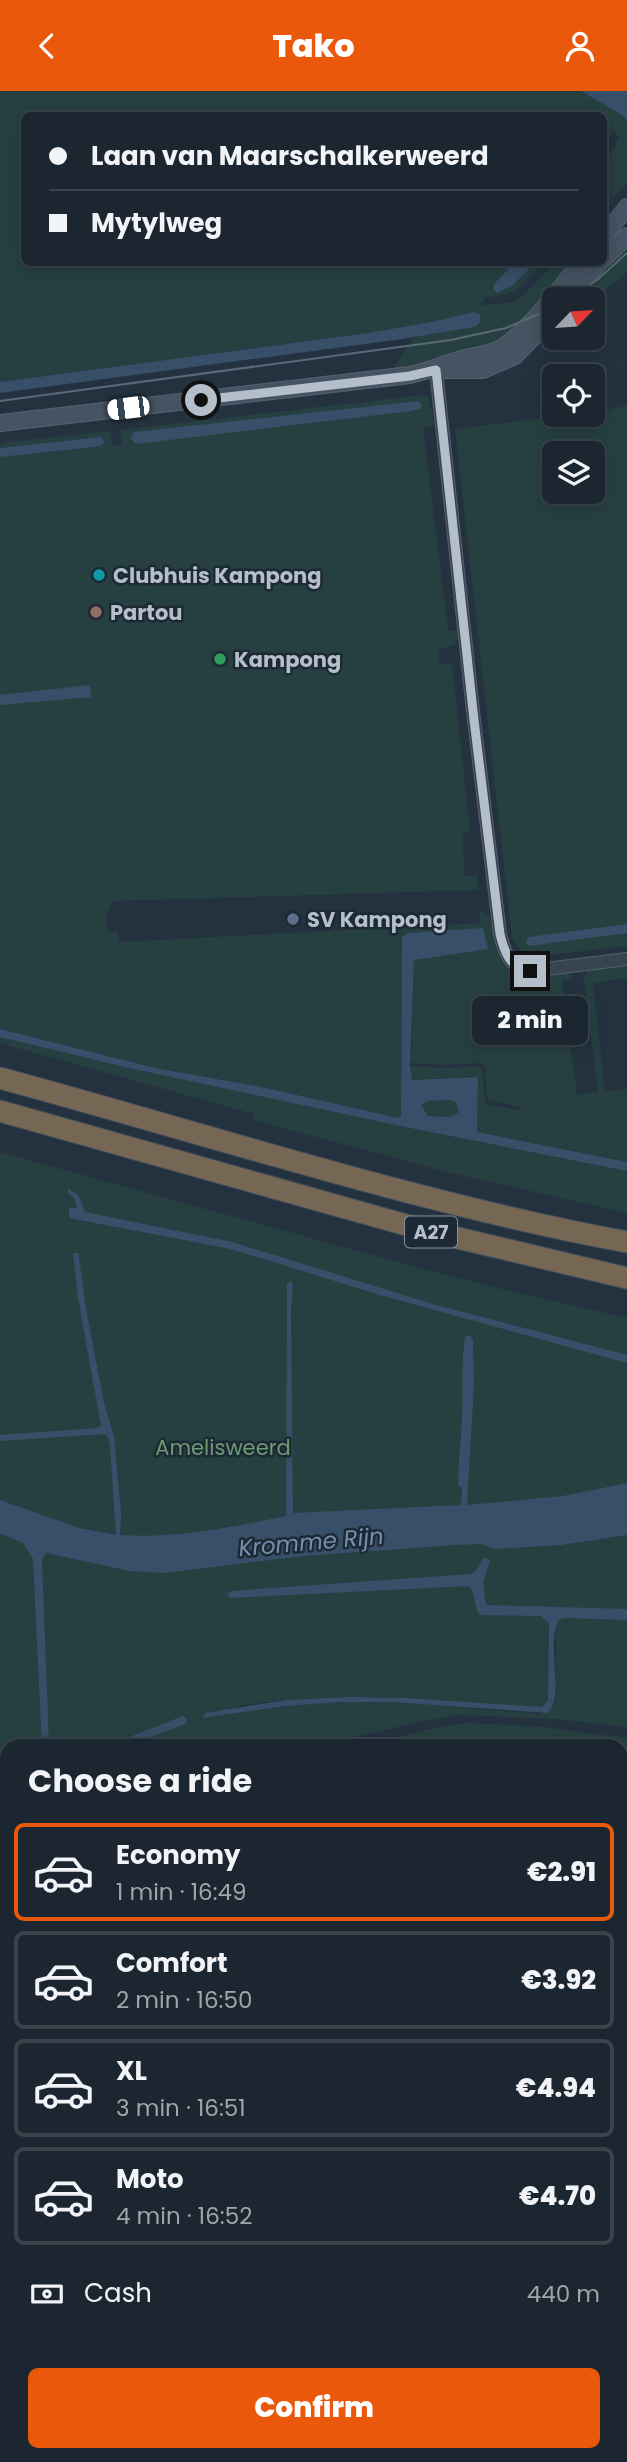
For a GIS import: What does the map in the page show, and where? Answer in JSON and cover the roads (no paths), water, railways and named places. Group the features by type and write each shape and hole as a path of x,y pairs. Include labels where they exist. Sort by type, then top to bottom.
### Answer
{"highway":[{"name":"A27","path":"0,1078 359,1178 474,1208 627,1242"},
{"name":"A27","path":"0,1111 411,1226 627,1278"}],"main road":[{"path":"607,232 627,207"},
{"path":"607,256 627,236"},
{"path":"0,423 410,376 436,370 502,348 536,317 578,266"},
{"path":"578,287 596,266"},
{"path":"436,370 484,370 516,356 542,329"}],"street":[{"path":"436,370 474,720 504,950 515,966 530,971 627,959"}],"water":[{"path":"581,91 627,91 627,121 622,115"},
{"path":"511,266 532,266 513,285 497,293 493,289 494,284"},
{"path":"474,312 480,315 480,322 475,327 0,393 0,382 368,333"},
{"path":"419,401 422,405 420,409 411,411 136,444 130,438 134,432"},
{"path":"100,437 105,442 101,446 0,457 0,448"},
{"path":"90,685 91,697 0,705 0,695"},
{"path":"627,924 627,933 529,946 526,942 528,937"},
{"path":"483,928 488,949 414,960 410,1066 412,1080 476,1077 477,1132 627,1162 627,1171 405,1127 129,1068 0,1037 0,1029 155,1068 262,1087 398,1118 401,1116 402,937 408,933","holes":["428,1101 456,1102 459,1112 450,1117 428,1116 421,1105"]},
{"path":"68,1188 78,1195 85,1212 232,1242 436,1305 627,1355 627,1363 380,1295 231,1249 69,1218 69,1207 77,1209 75,1199 68,1193"},
{"name":"Kromme Rijn","path":"73,1253 78,1253 104,1403 114,1437 121,1513 120,1535 183,1534 286,1516 287,1284 290,1281 293,1284 293,1513 461,1505 462,1488 458,1485 463,1357 465,1337 469,1335 473,1339 474,1384 467,1505 563,1496 627,1483 627,1535 561,1545 494,1549 481,1544 455,1545 304,1556 165,1573 130,1571 46,1553 42,1560 49,1739 42,1739 33,1559 23,1543 0,1533 0,1500 79,1528 116,1535 110,1445 105,1434 0,1441 0,1435 101,1426"},
{"path":"484,1557 490,1561 483,1582 486,1605 627,1609 627,1620 559,1620 554,1643 555,1696 547,1713 393,1702 340,1702 285,1706 203,1718 205,1713 286,1700 348,1697 541,1707 548,1701 549,1623 541,1616 480,1615 469,1586 230,1598 227,1595 231,1591 470,1574 475,1572"},
{"path":"183,1716 187,1720 185,1724 146,1739 124,1739"}],"tram line":[{"path":"587,287 627,253"},
{"path":"0,401 451,340 506,328 542,313"}],"place":[{"name":"Clubhuis Kampong","path":"99,575"},
{"name":"Partou","path":"96,612"},
{"name":"Kampong","path":"220,659"},
{"name":"SV Kampong","path":"293,919"}],"park label":[{"name":"Amelisweerd","path":"223,1447"}]}
